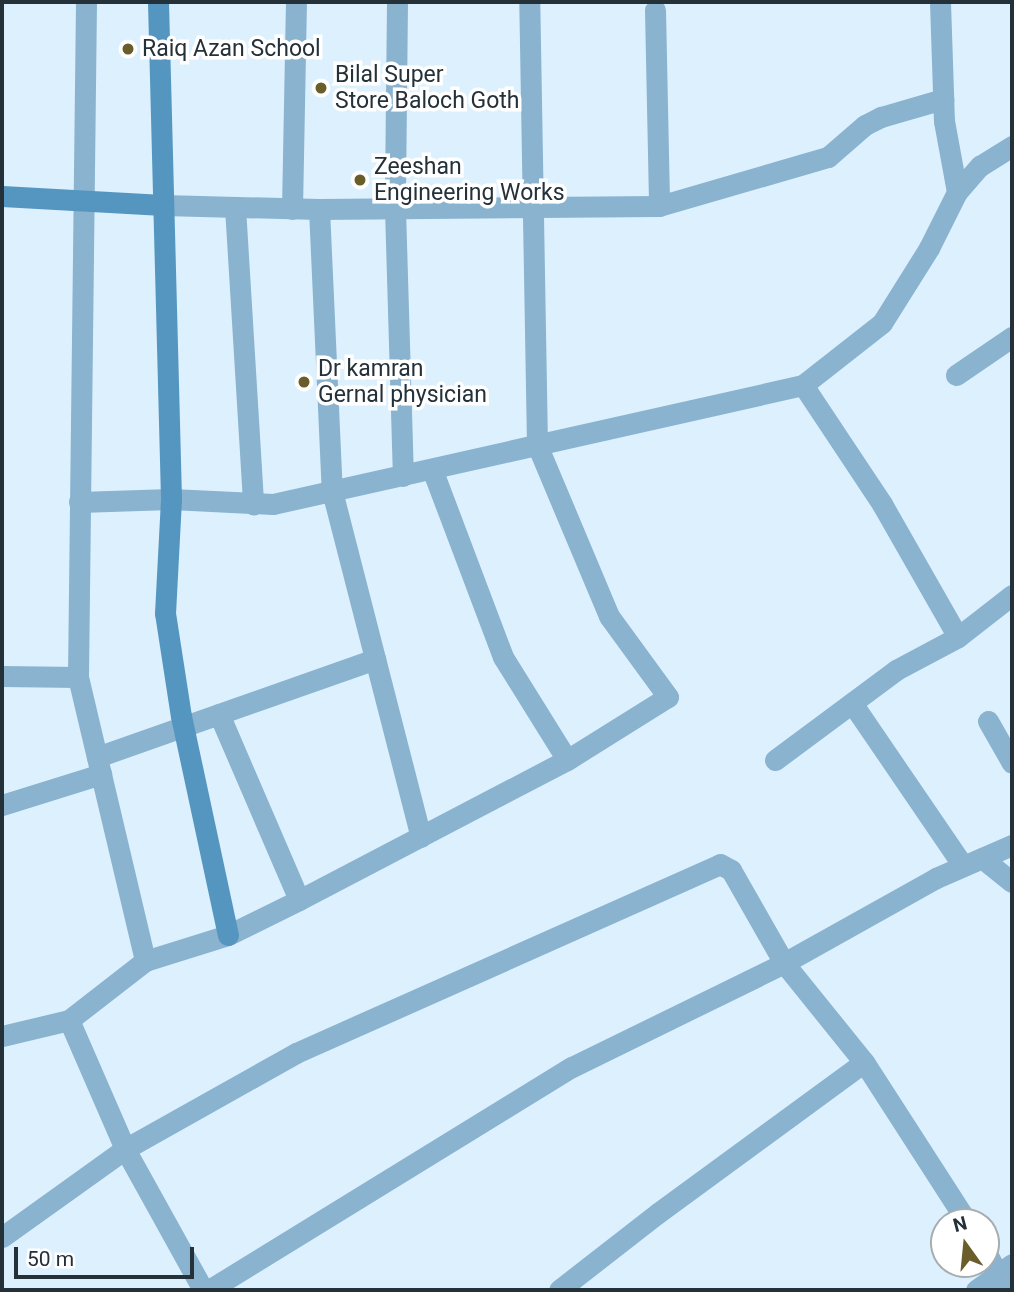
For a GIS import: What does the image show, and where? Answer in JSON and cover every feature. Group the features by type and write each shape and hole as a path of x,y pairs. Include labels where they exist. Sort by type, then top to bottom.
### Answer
{"street":[{"path":"86,2 78,677 145,961"},
{"path":"158,2 171,499 165,613 183,726 228,935"},
{"path":"292,209 296,2"},
{"path":"397,2 396,209 403,476"},
{"path":"2,1036 69,1020 145,961 228,935 299,900 567,760 668,697 610,616 537,445 529,2"},
{"path":"940,2 944,121 957,192"},
{"path":"655,10 659,206"},
{"path":"2,196 292,209 659,206 828,157 865,125 881,117 943,99"},
{"path":"79,502 171,499 273,504 803,385 882,323 929,248 957,192 980,166 1012,146"},
{"path":"235,207 253,503"},
{"path":"319,209 332,491 421,838"},
{"path":"956,375 1012,337"},
{"path":"803,385 882,503 958,637"},
{"path":"432,469 503,657 567,760"},
{"path":"775,760 896,670 958,637 1012,595"},
{"path":"2,805 99,765 183,726 375,659"},
{"path":"2,676 78,677"},
{"path":"852,703 972,862 1012,881"},
{"path":"219,713 299,900"},
{"path":"988,721 1012,763"},
{"path":"209,1290 572,1067 784,962 972,862 1012,845"},
{"path":"2,1237 125,1149 296,1053 555,940 715,866 725,865 731,870 784,962 864,1062 958,1208"},
{"path":"69,1020 125,1149 203,1290"},
{"path":"559,1290 658,1213 864,1062"},
{"path":"976,1290 1005,1277"}],"place":[{"name":"Raiq Azan School","path":"128,49"},
{"name":"Bilal Super Store Baloch Goth","path":"321,88"},
{"name":"Zeeshan Engineering Works","path":"360,180"},
{"name":"Dr kamran Gernal physician","path":"304,382"}]}
